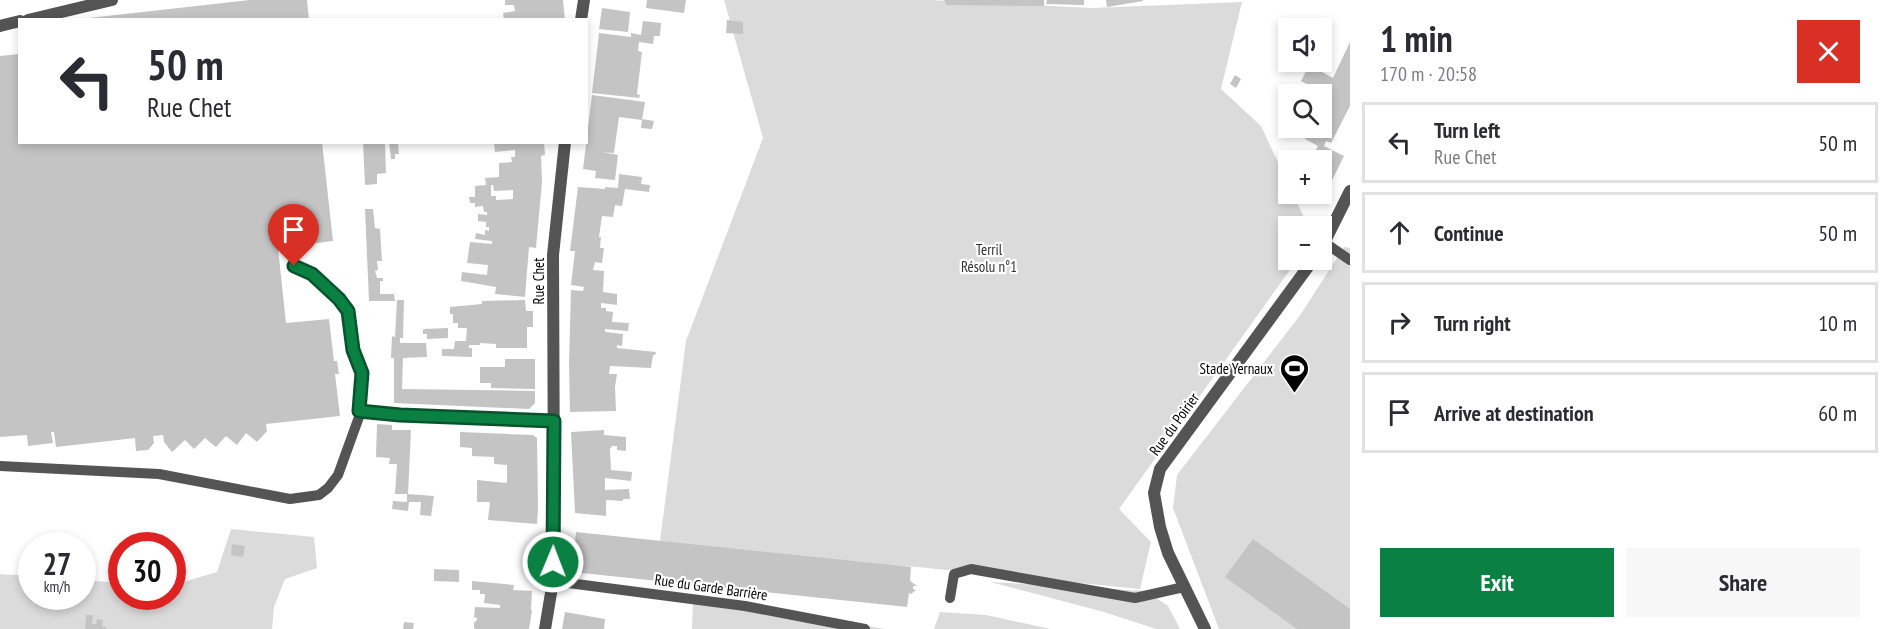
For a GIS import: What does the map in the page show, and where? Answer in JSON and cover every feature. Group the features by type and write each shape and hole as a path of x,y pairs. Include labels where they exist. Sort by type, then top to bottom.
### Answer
{"street":[{"path":"36,18 112,0"},
{"path":"581,18 584,0"},
{"path":"0,26 18,22"},
{"name":"Rue Chet","path":"545,629 553,581 553,255 565,144"},
{"path":"1332,227 1350,191"},
{"name":"Rue du Poirier","path":"1205,629 1168,553 1160,527 1154,493 1160,469 1306,270"},
{"path":"400,415 554,421"}],"lane":[{"path":"1332,250 1350,260"},
{"path":"0,466 159,474 290,499 319,495 338,475 359,411 362,373 353,350 348,311 339,299 312,274 294,266"},
{"path":"359,411 400,415"},
{"path":"950,598 954,574 971,569 1135,598 1184,587"},
{"name":"Rue du Garde Barrière","path":"553,581 745,606 865,629"}],"green space":[{"name":"Terril Résolu n°1","path":"724,0 930,0 1092,8 1242,2 1221,89 1261,126 1278,163 1278,204 1298,204 1303,216 1278,216 1278,270 1290,270 1119,509 1151,542 1140,589 917,567 772,559 660,541 686,341 763,138"},
{"name":"Stade Yernaux","path":"1344,247 1350,248 1350,629 1219,629 1173,508 1177,475 1301,314 1329,270 1332,270 1332,266"},
{"path":"231,529 314,537 317,568 285,579 274,607 272,629 0,629 0,574 18,575 18,610 96,610 96,581 108,582 108,610 186,610 186,581 217,572"},
{"path":"990,582 1146,591 1168,606 1180,629 1156,629 1104,612"},
{"path":"693,599 886,629 692,629"},
{"path":"940,612 986,615 1051,629 934,629"}],"building":[{"path":"250,0 307,0 309,18 89,18"},
{"path":"505,0 563,0 565,18 504,18 503,13 515,11 514,5 505,5"},
{"path":"647,0 686,0 684,13 646,8"},
{"path":"944,0 1044,0 1044,6 947,5"},
{"path":"1047,0 1084,0 1084,5 1046,4"},
{"path":"1106,0 1143,0 1143,1 1107,7"},
{"path":"602,8 630,12 628,32 599,29"},
{"path":"727,20 743,22 743,34 726,33"},
{"path":"643,21 661,23 660,36 654,36 653,44 639,42 638,51 642,52 637,94 640,95 639,98 592,93 599,33 631,37 631,33 641,35"},
{"path":"1350,42 1350,106 1331,143 1326,141 1324,146 1332,150 1316,150 1318,146 1305,139 1332,138 1332,84 1307,84 1301,81 1306,72 1322,72 1333,78"},
{"path":"18,54 18,144 322,144 333,241 278,248 286,323 329,319 334,361 337,361 339,374 335,374 340,416 266,424 267,431 257,442 246,433 237,445 226,436 216,447 205,438 194,449 185,440 172,452 164,442 163,435 153,436 154,443 148,450 136,451 135,438 56,447 54,432 51,432 53,443 28,446 27,435 0,437 0,56"},
{"path":"1235,75 1241,79 1236,88 1230,84"},
{"path":"592,95 645,102 642,120 619,117 614,153 603,152 618,155 615,180 595,178 596,171 583,169 586,144 588,144"},
{"path":"642,119 654,121 652,129 641,128"},
{"path":"363,144 385,144 386,173 377,174 377,184 365,185"},
{"path":"389,144 398,144 399,154 395,154 395,159 391,159"},
{"path":"494,144 544,144 545,155 541,156 542,182 536,248 529,247 525,297 495,294 496,287 461,281 462,272 487,275 488,265 467,263 470,242 492,244 492,241 475,239 476,233 485,235 485,230 489,231 486,222 478,221 478,214 487,215 487,212 484,212 483,206 475,207 475,203 470,203 469,197 475,197 475,186 486,185 485,178 499,177 499,163 512,162 511,157 515,157 515,150 495,152","holes":["491,185 494,191 513,190 513,199 496,200 496,196 491,196"]},
{"path":"1332,150 1344,156 1332,181"},
{"path":"619,174 642,177 641,184 650,185 649,192 625,189 622,206 615,205 613,217 602,216 599,237 601,237 600,248 604,248 602,263 595,262 593,270 604,271 603,292 617,294 617,305 601,303 601,308 613,312 612,322 629,323 628,331 605,329 605,332 623,334 622,346 617,345 617,348 656,352 653,355 651,368 610,366 609,374 617,374 616,411 570,412 571,290 583,291 584,287 571,285 575,251 570,251 578,187 618,188"},
{"path":"365,209 373,209 375,228 380,229 382,261 377,261 378,270 375,271 377,278 383,278 383,281 380,281 380,294 394,294 395,301 369,301"},
{"path":"397,300 404,300 403,338 400,338 400,343 426,343 427,357 403,358 402,389 535,391 535,403 529,409 394,403 394,358 391,358 392,336 395,337"},
{"path":"525,300 526,311 533,311 533,327 527,327 527,348 496,348 496,344 480,343 480,345 469,345 469,348 472,348 472,357 442,356 442,349 454,349 455,341 466,341 467,328 458,328 458,323 453,323 450,307 482,304 482,301"},
{"path":"448,328 448,338 427,339 427,334 423,334 423,329"},
{"path":"505,359 535,359 535,389 491,388 491,383 480,383 480,367 505,367"},
{"path":"377,424 392,425 392,430 411,430 408,494 434,496 431,516 420,515 421,502 409,502 408,511 392,509 393,501 407,502 407,494 395,494 397,464 389,464 390,458 376,457"},
{"path":"604,430 604,435 626,437 626,451 617,450 617,446 612,446 610,449 611,470 632,472 631,481 605,478 605,490 629,489 630,499 606,500 606,516 575,513 571,432"},
{"path":"460,432 533,435 537,438 537,524 488,520 490,502 477,502 477,480 507,483 507,465 494,464 494,457 472,456 472,448 460,447"},
{"path":"576,532 911,567 910,581 917,586 913,586 916,590 909,593 907,607 572,572"},
{"path":"1253,539 1350,609 1350,629 1297,629 1225,577"},
{"path":"232,544 245,546 243,557 231,555"},
{"path":"434,569 459,570 459,582 434,581"},
{"path":"472,581 514,585 513,590 532,591 529,629 474,628 477,620 474,617 475,607 500,608 500,605 484,603 485,594 480,594 480,590 472,590"},
{"path":"565,612 605,619 604,629 562,629"},
{"path":"86,615 93,615 92,624 96,624 97,619 103,620 102,627 106,629 85,629"},
{"path":"404,622 414,623 413,629 403,629"}],"place":[{"name":"Stade Yernaux","path":"1294,394"}],"route":[{"path":"294,266 312,274 326,285 348,311 353,350 362,373 359,411 400,415 554,421 553,562"}]}
